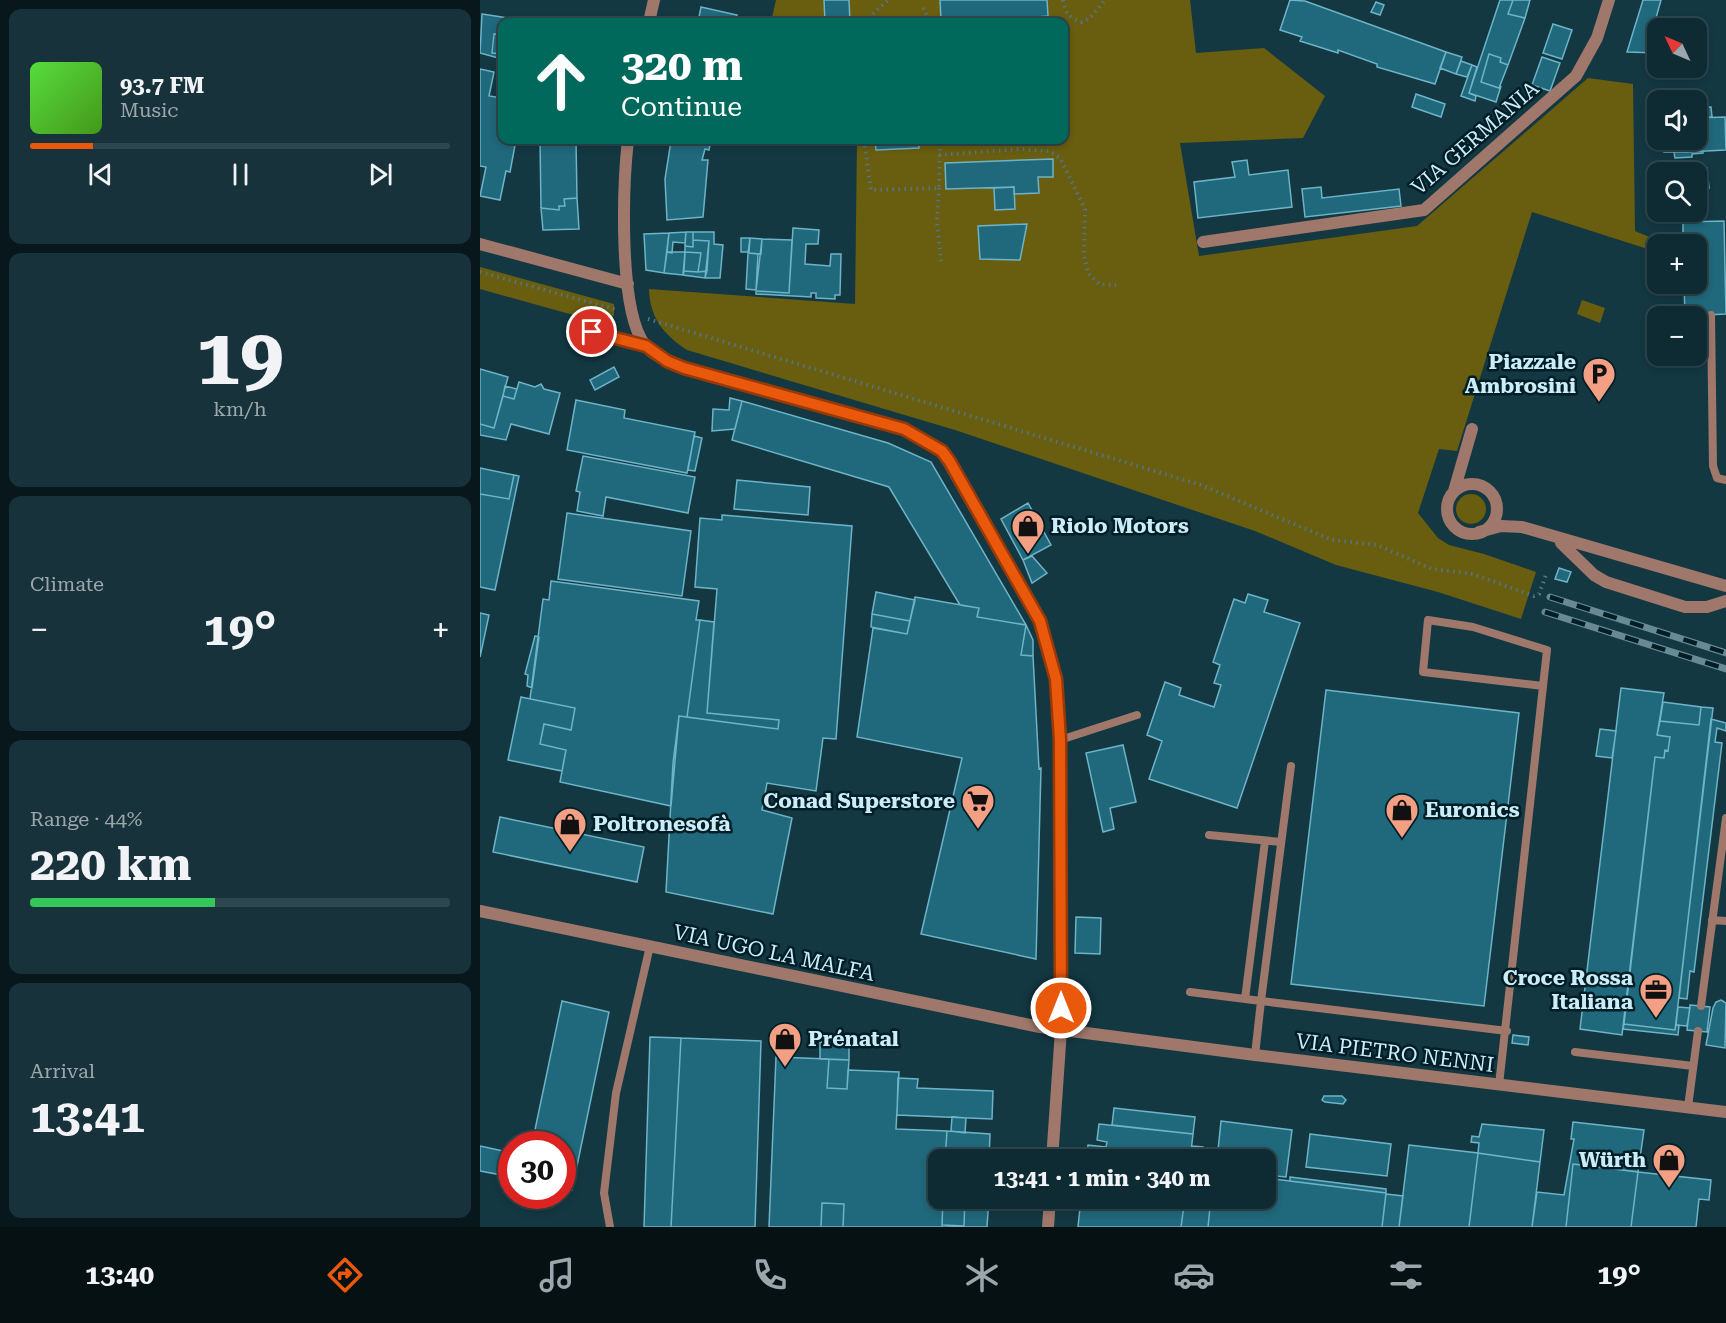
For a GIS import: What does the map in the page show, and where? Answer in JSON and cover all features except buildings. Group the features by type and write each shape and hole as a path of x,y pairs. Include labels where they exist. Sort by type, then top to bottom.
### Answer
{"street":[{"path":"650,18 654,0"},
{"name":"VIA GERMANIA","path":"1203,242 1424,210 1576,76 1597,38 1609,0"},
{"path":"628,144 624,193 628,284 634,326 646,346 667,361 684,368 904,429 942,451 1040,621 1056,679 1060,740 1061,1030 1053,1149"},
{"path":"480,244 628,284"},
{"path":"1472,429 1454,492 1447,507 1451,522 1463,532 1479,532 1501,526 1522,527"},
{"path":"1466,452 1466,472 1474,484"},
{"path":"1454,492 1463,486 1474,484 1487,489 1509,520 1522,527 1726,586"},
{"path":"1479,532 1492,523 1496,515 1495,500"},
{"path":"1544,535 1570,549 1590,571 1606,582 1685,607 1707,607 1726,601"},
{"name":"VIA UGO LA MALFA","path":"480,910 1061,1030"},
{"name":"VIA PIETRO NENNI","path":"1061,1030 1726,1112"},
{"path":"1048,1227 1049,1209"}],"lane":[{"path":"1711,315 1713,466 1717,478 1726,480"},
{"path":"592,332 646,346"},
{"path":"1500,1085 1547,650 1473,627 1428,620 1423,672 1543,686"},
{"path":"1060,740 1137,715"},
{"path":"1255,1055 1291,766"},
{"path":"1701,1006 1726,818"},
{"path":"1209,835 1281,842"},
{"path":"1245,999 1265,841"},
{"path":"1713,920 1726,921"},
{"path":"610,1227 604,1193 616,1093 650,946"},
{"path":"1190,992 1507,1031"},
{"path":"1688,1107 1698,1031"},
{"path":"1575,1052 1693,1066"}],"path":[{"path":"868,18 888,0"},
{"path":"1063,0 1064,11 1072,19 1082,22 1090,18 1105,0"},
{"path":"923,8 929,18"},
{"path":"865,144 871,190 939,188"},
{"path":"940,144 937,220 941,261"},
{"path":"939,155 1019,149 1049,151 1060,158 1085,209 1084,255 1088,273 1099,284 1116,285"},
{"path":"480,272 632,314 1201,485 1325,537 1377,545 1432,569 1480,576 1534,596 1539,594 1547,572"}],"shaded area":[{"path":"776,0 1190,0 1196,53 1264,48 1325,96 1303,138 1180,143 1199,256 1417,226 1588,78 1633,84 1635,231 1647,236 1647,249 1532,212 1457,451 1439,449 1418,513 1438,538 1449,545 1536,572 1521,619 1438,592 1336,565 1255,531 955,430 687,350 671,338 659,324 652,309 649,289 855,304 857,144 1068,144 1068,18 772,18"},
{"path":"480,267 614,304 614,316 591,320 480,289"},
{"path":"1582,300 1605,308 1600,323 1577,314"},
{"path":"1471,494 1477,495 1485,503 1485,515 1477,523 1471,524 1465,523 1457,515 1456,509 1457,503 1465,495"}],"railway":[{"path":"1550,597 1726,653"},
{"path":"1545,612 1726,669"}],"place":[{"name":"Piazzale Ambrosini","path":"1599,403"},
{"name":"Riolo Motors","path":"1028,555"},
{"name":"Conad Superstore","path":"978,830"},
{"name":"Euronics","path":"1402,839"},
{"name":"Poltronesofà","path":"570,853"},
{"name":"Croce Rossa Italiana","path":"1656,1019"},
{"name":"Prénatal","path":"785,1068"},
{"name":"Würth","path":"1669,1189"}],"route":[{"path":"592,332 646,346 653,353 684,368 904,429 942,451 950,462 1040,621 1056,679 1060,740 1061,1008"}]}
